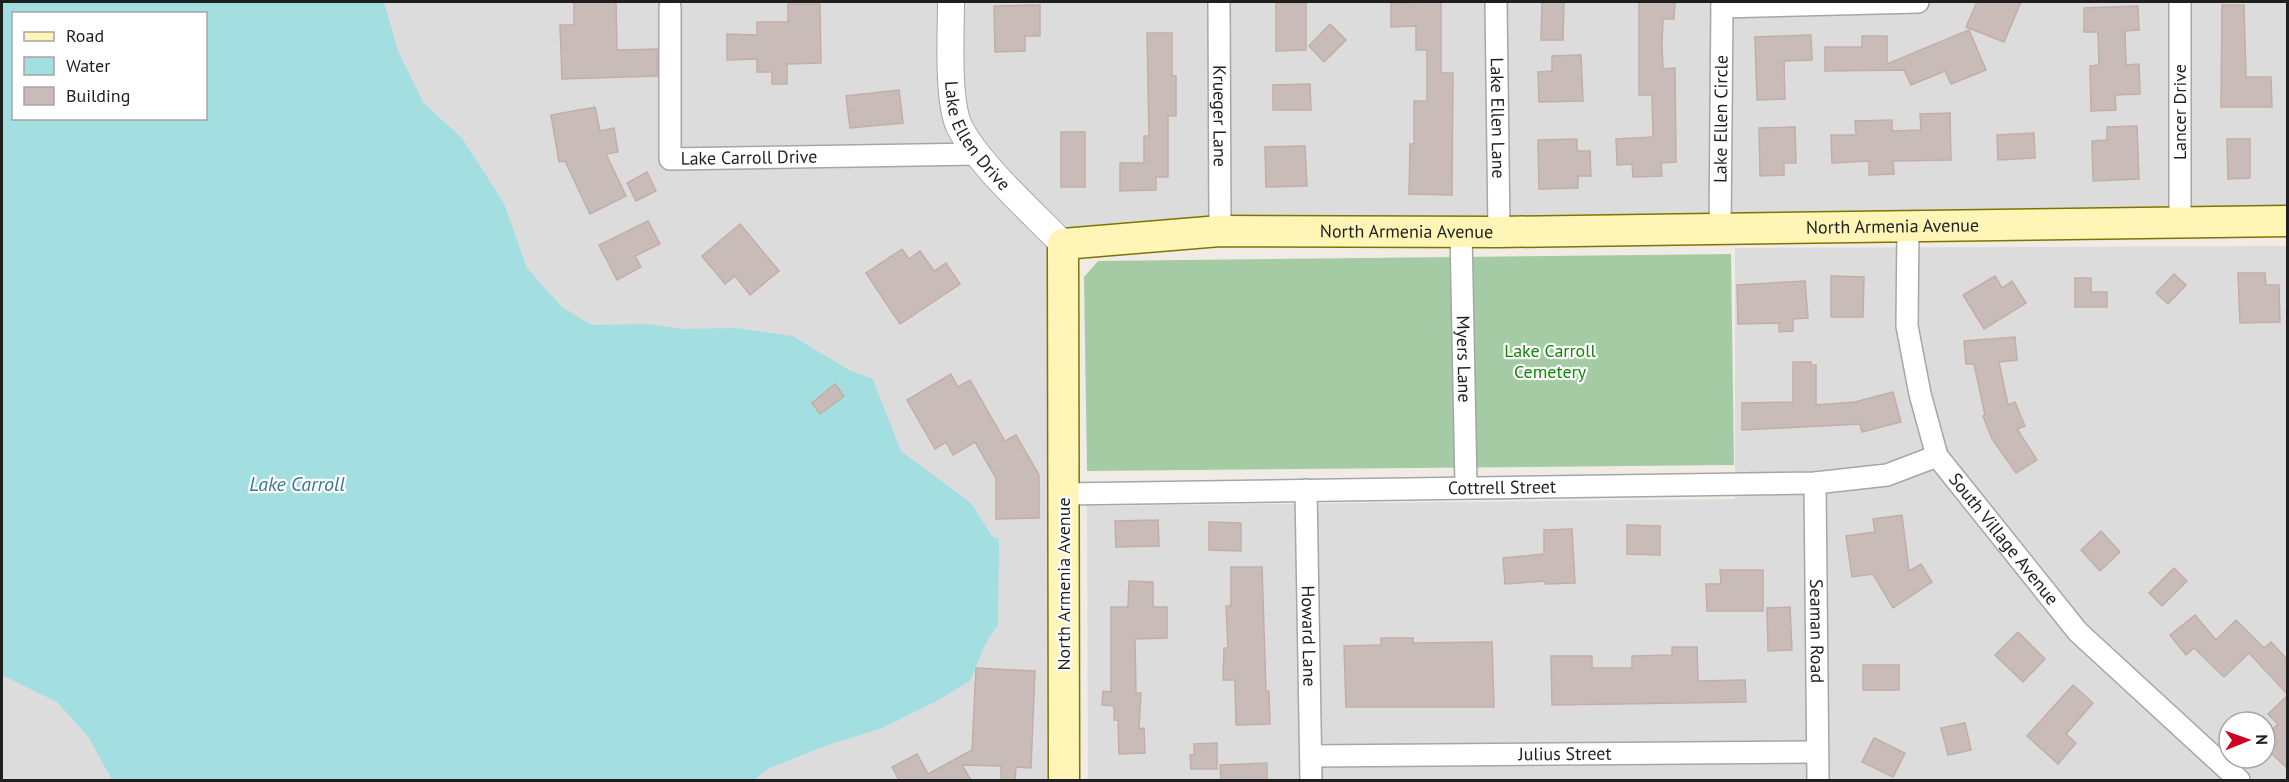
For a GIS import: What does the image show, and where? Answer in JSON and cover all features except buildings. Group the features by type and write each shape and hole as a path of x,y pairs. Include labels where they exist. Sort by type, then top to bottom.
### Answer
{"main road":[{"name":"North Armenia Avenue","path":"1064,780 1063,244 1220,231 1720,230 2288,221"}],"street":[{"name":"Lake Ellen Drive","path":"951,2 953,91 959,124 978,154 1063,244"},
{"name":"Krueger Lane","path":"1219,2 1220,231"},
{"name":"Lake Ellen Lane","path":"1496,2 1499,232"},
{"name":"Lake Ellen Circle","path":"1720,230 1722,4 1918,2"},
{"name":"Lancer Drive","path":"2180,2 2180,222"},
{"name":"Lake Carroll Drive","path":"670,8 670,159 978,154"},
{"name":"South Village Avenue","path":"1908,227 1907,326 1920,394 1937,456 2078,633 2239,780"},
{"name":"Myers Lane","path":"1461,231 1466,486"},
{"name":"Cottrell Street","path":"1064,494 1466,486 1815,483 1887,475 1937,456"},
{"name":"Seaman Road","path":"1815,483 1818,780"},
{"name":"Howard Lane","path":"1306,490 1311,780"},
{"name":"Julius Street","path":"1311,756 1817,753"}],"shaded area":[{"path":"366,2 660,2 660,159 973,163 1052,248 1053,780 754,780 770,768 825,746 880,729 935,702 971,503 901,451 873,379 849,370 793,336 594,327 563,308 527,268 504,203 462,138 384,65"},
{"path":"681,2 940,2 960,145 681,150"},
{"path":"961,2 1208,2 1210,223 1067,235 989,150 988,145 984,144 969,121 963,90"},
{"path":"1229,2 1486,2 1489,220 1230,222"},
{"path":"1507,2 1711,2 1710,220 1510,220"},
{"path":"1930,2 2170,2 2170,213 1731,220 1732,16 1927,7"},
{"path":"2191,2 2287,2 2287,212 2191,213"},
{"path":"2287,246 2287,780 1088,780 1087,506 1735,499 1735,248"},
{"path":"2,653 57,702 126,780 2,780"}],"green space":[{"name":"Lake Carroll Cemetery","path":"1731,254 1734,465 1087,471 1084,277 1098,261"}],"water":[{"name":"Lake Carroll","path":"2,2 384,2 398,51 423,102 462,138 504,203 527,268 563,308 592,325 649,324 681,329 736,328 793,336 849,370 873,379 901,451 971,503 992,536 999,539 998,624 985,645 970,681 935,702 880,729 825,746 770,768 754,780 112,780 89,738 57,702 2,675"}]}
